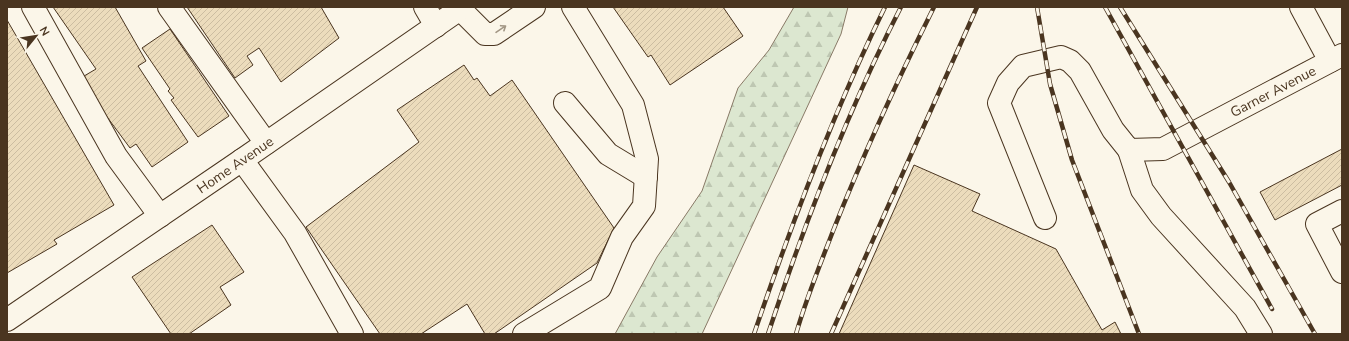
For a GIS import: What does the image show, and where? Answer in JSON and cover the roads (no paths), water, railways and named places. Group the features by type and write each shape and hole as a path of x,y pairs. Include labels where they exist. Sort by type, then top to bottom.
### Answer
{"street":[{"path":"33,7 116,156 160,216"},
{"path":"169,7 266,143"},
{"path":"425,7 452,13 485,34 494,34 534,7"},
{"path":"524,334 600,288 622,237 644,206 647,160 633,105 573,7"},
{"path":"1301,7 1336,58"},
{"name":"Home Avenue","path":"7,320 242,160 452,13"},
{"path":"1045,218 999,103 1008,83 1023,66 1061,57 1070,61 1080,71 1113,130 1129,150 1142,190 1161,216 1245,308 1261,334"},
{"name":"Garner Avenue","path":"1129,150 1163,148 1205,128 1336,58"},
{"path":"565,103 608,154 646,177"},
{"path":"242,160 295,233 352,334"},
{"path":"1342,211 1317,224 1342,272"}],"railway":[{"path":"754,334 814,168 848,87 885,7"},
{"path":"768,334 797,250 828,168 881,47 901,7"},
{"path":"796,334 813,282 856,174 934,7"},
{"path":"831,334 977,7"},
{"path":"1037,7 1050,84 1072,160 1139,334"},
{"path":"1105,7 1272,309"},
{"path":"1120,7 1229,182 1315,334"}]}
